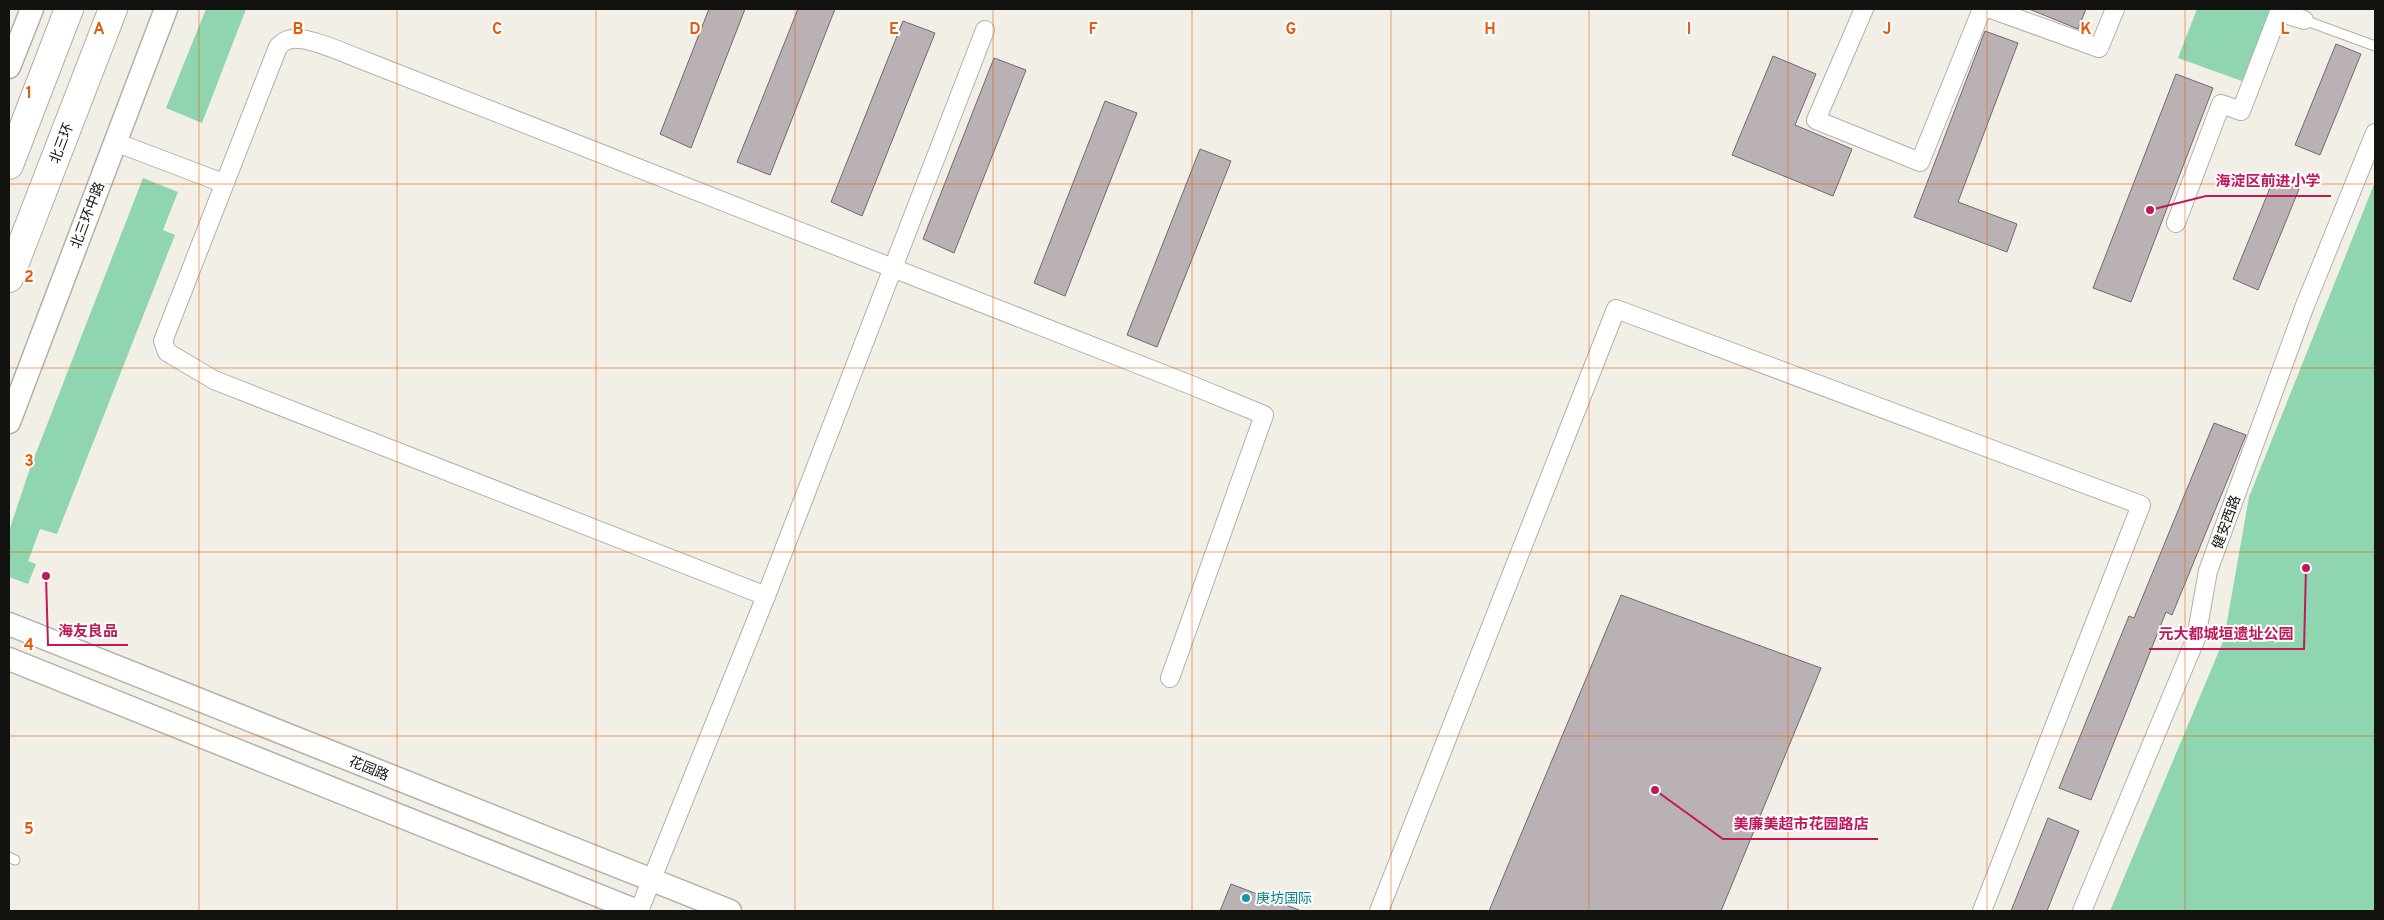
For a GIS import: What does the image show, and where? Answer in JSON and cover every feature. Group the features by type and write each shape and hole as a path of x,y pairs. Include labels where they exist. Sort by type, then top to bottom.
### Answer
{"highway":[{"path":"9,165 69,9"},
{"name":"北三环","path":"9,278 114,9"},
{"path":"9,143 37,91"}],"street":[{"path":"9,67 32,9"},
{"name":"北三环中路","path":"9,422 166,9"},
{"path":"1864,9 1816,120 1920,162 1982,9"},
{"path":"1991,9 2099,48 2115,9"},
{"path":"2176,223 2221,104 2242,111 2280,10 2304,20"},
{"path":"9,658 638,911 766,596 985,30"},
{"path":"766,596 214,380 166,352 163,341 223,183 278,47 282,42 292,39 308,42 365,61 893,267 1264,415 1170,678"},
{"name":"健安西路","path":"2082,911 2196,638 2208,571 2304,308 2375,133"},
{"path":"115,142 223,183"},
{"path":"1379,911 1616,309 2141,505 1982,911"},
{"name":"花园路","path":"9,624 730,911"},
{"path":"474,846 485,814"}],"lane":[{"path":"2304,20 2375,46"}],"green space":[{"path":"206,9 246,9 202,123 166,108"},
{"path":"2197,9 2276,9 2250,84 2178,58"},
{"path":"143,178 178,192 163,230 175,235 57,534 40,529 28,561 36,564 28,584 9,577 9,531 29,471"},
{"path":"2375,182 2375,911 2110,911 2224,639 2249,497"}],"building":[{"path":"709,9 745,9 691,148 660,134"},
{"path":"798,9 835,9 770,175 737,162"},
{"path":"2029,9 2086,9 2078,29"},
{"path":"903,21 935,33 862,216 831,202"},
{"path":"1985,31 2018,43 1958,202 2017,224 2007,252 1914,217"},
{"path":"2336,44 2361,54 2320,155 2295,145"},
{"path":"1773,56 1816,74 1795,125 1852,149 1833,196 1732,155"},
{"path":"994,58 1026,70 954,253 923,239"},
{"path":"2176,74 2213,88 2131,302 2093,288"},
{"path":"1105,101 1137,113 1065,296 1034,283"},
{"path":"1200,149 1231,161 1157,347 1127,335"},
{"path":"2274,178 2299,189 2258,290 2233,279"},
{"path":"2214,423 2246,435 2172,615 2166,612 2091,800 2059,788 2129,616 2134,618"},
{"path":"1621,595 1821,668 1721,911 1489,911"},
{"path":"2048,818 2079,831 2047,911 2011,911"},
{"name":"庚坊国际","path":"1231,884 1299,910 1299,911 1220,911"}],"place":[{"name":"海淀区前进小学","path":"2150,210"},
{"name":"元大都城垣遗址公园","path":"2306,568"},
{"name":"海友良品","path":"46,576"},
{"name":"美廉美超市花园路店","path":"1655,790"},
{"name":"庚坊国际","path":"1246,898"}]}
